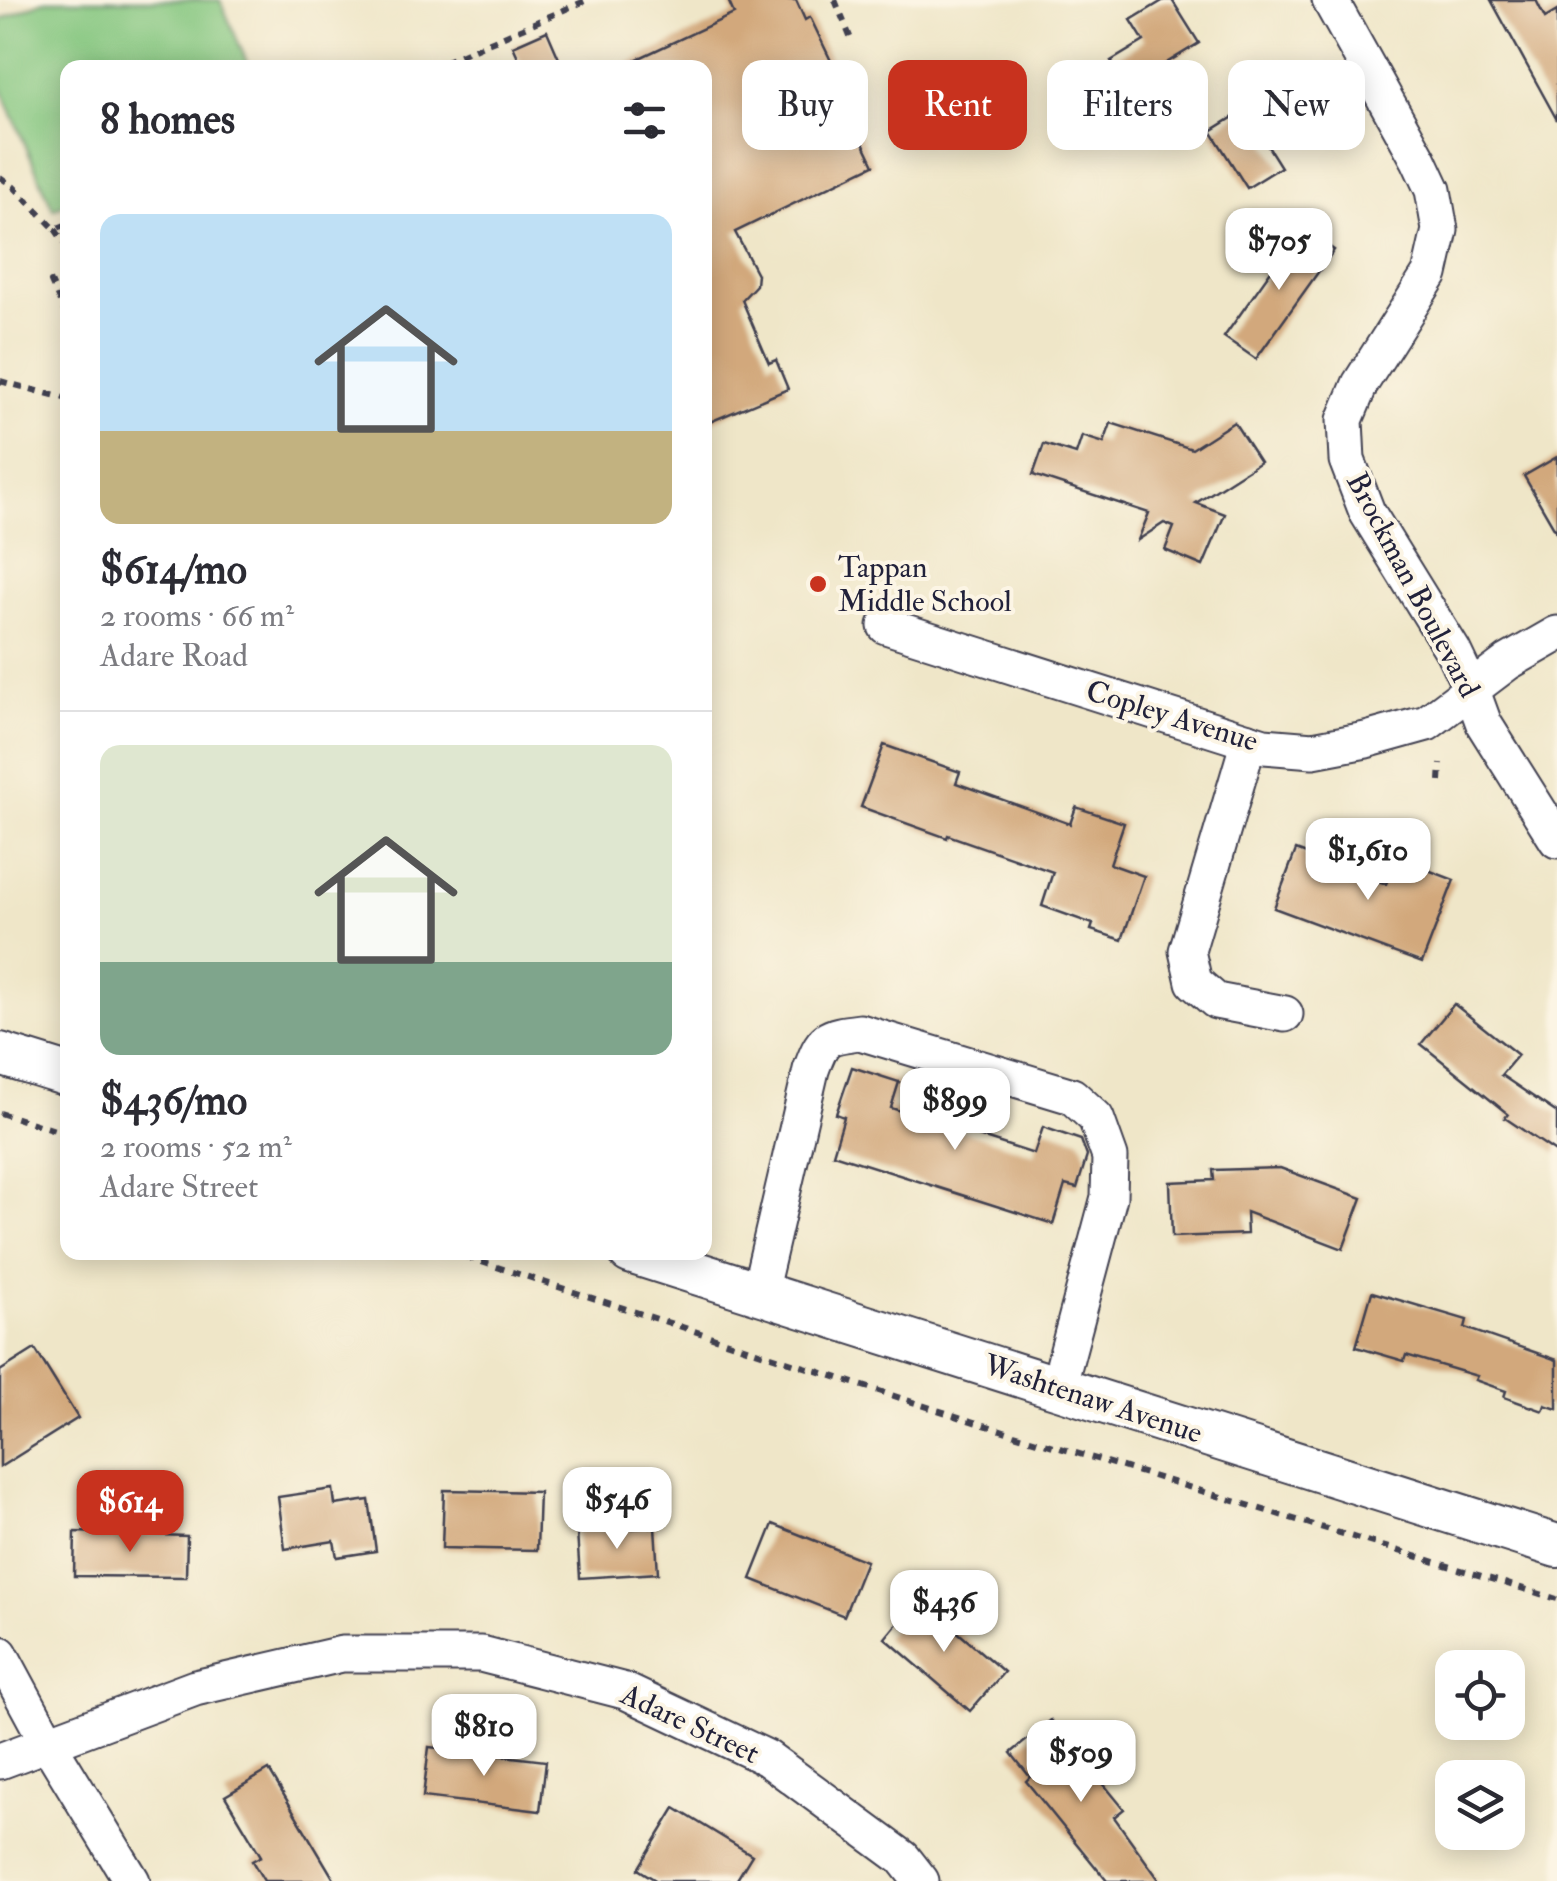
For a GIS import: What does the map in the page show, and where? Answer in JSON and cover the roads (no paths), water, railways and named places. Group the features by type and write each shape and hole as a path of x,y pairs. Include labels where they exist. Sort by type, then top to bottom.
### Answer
{"main road":[{"path":"0,1054 60,1073"},
{"name":"Washtenaw Avenue","path":"655,1260 1557,1546"}],"street":[{"name":"Brockman Boulevard","path":"1330,0 1419,160 1433,190 1440,230 1430,274 1360,384 1346,420 1347,460 1367,512 1453,650 1484,724 1557,840"},
{"name":"Copley Avenue","path":"886,626 1264,746 1313,750 1427,723 1508,662 1557,634"},
{"path":"1248,740 1187,950 1194,982 1216,1001 1284,1014"},
{"path":"758,1293 811,1070 821,1044 837,1034 860,1032 1072,1096 1096,1118 1110,1157 1109,1184 1058,1388"},
{"path":"0,1654 48,1743 132,1881"},
{"name":"Adare Street","path":"0,1761 184,1691 342,1654 481,1654 625,1690 767,1758 904,1858 921,1881"}],"place":[{"name":"Tappan Middle School","path":"818,584"}]}
